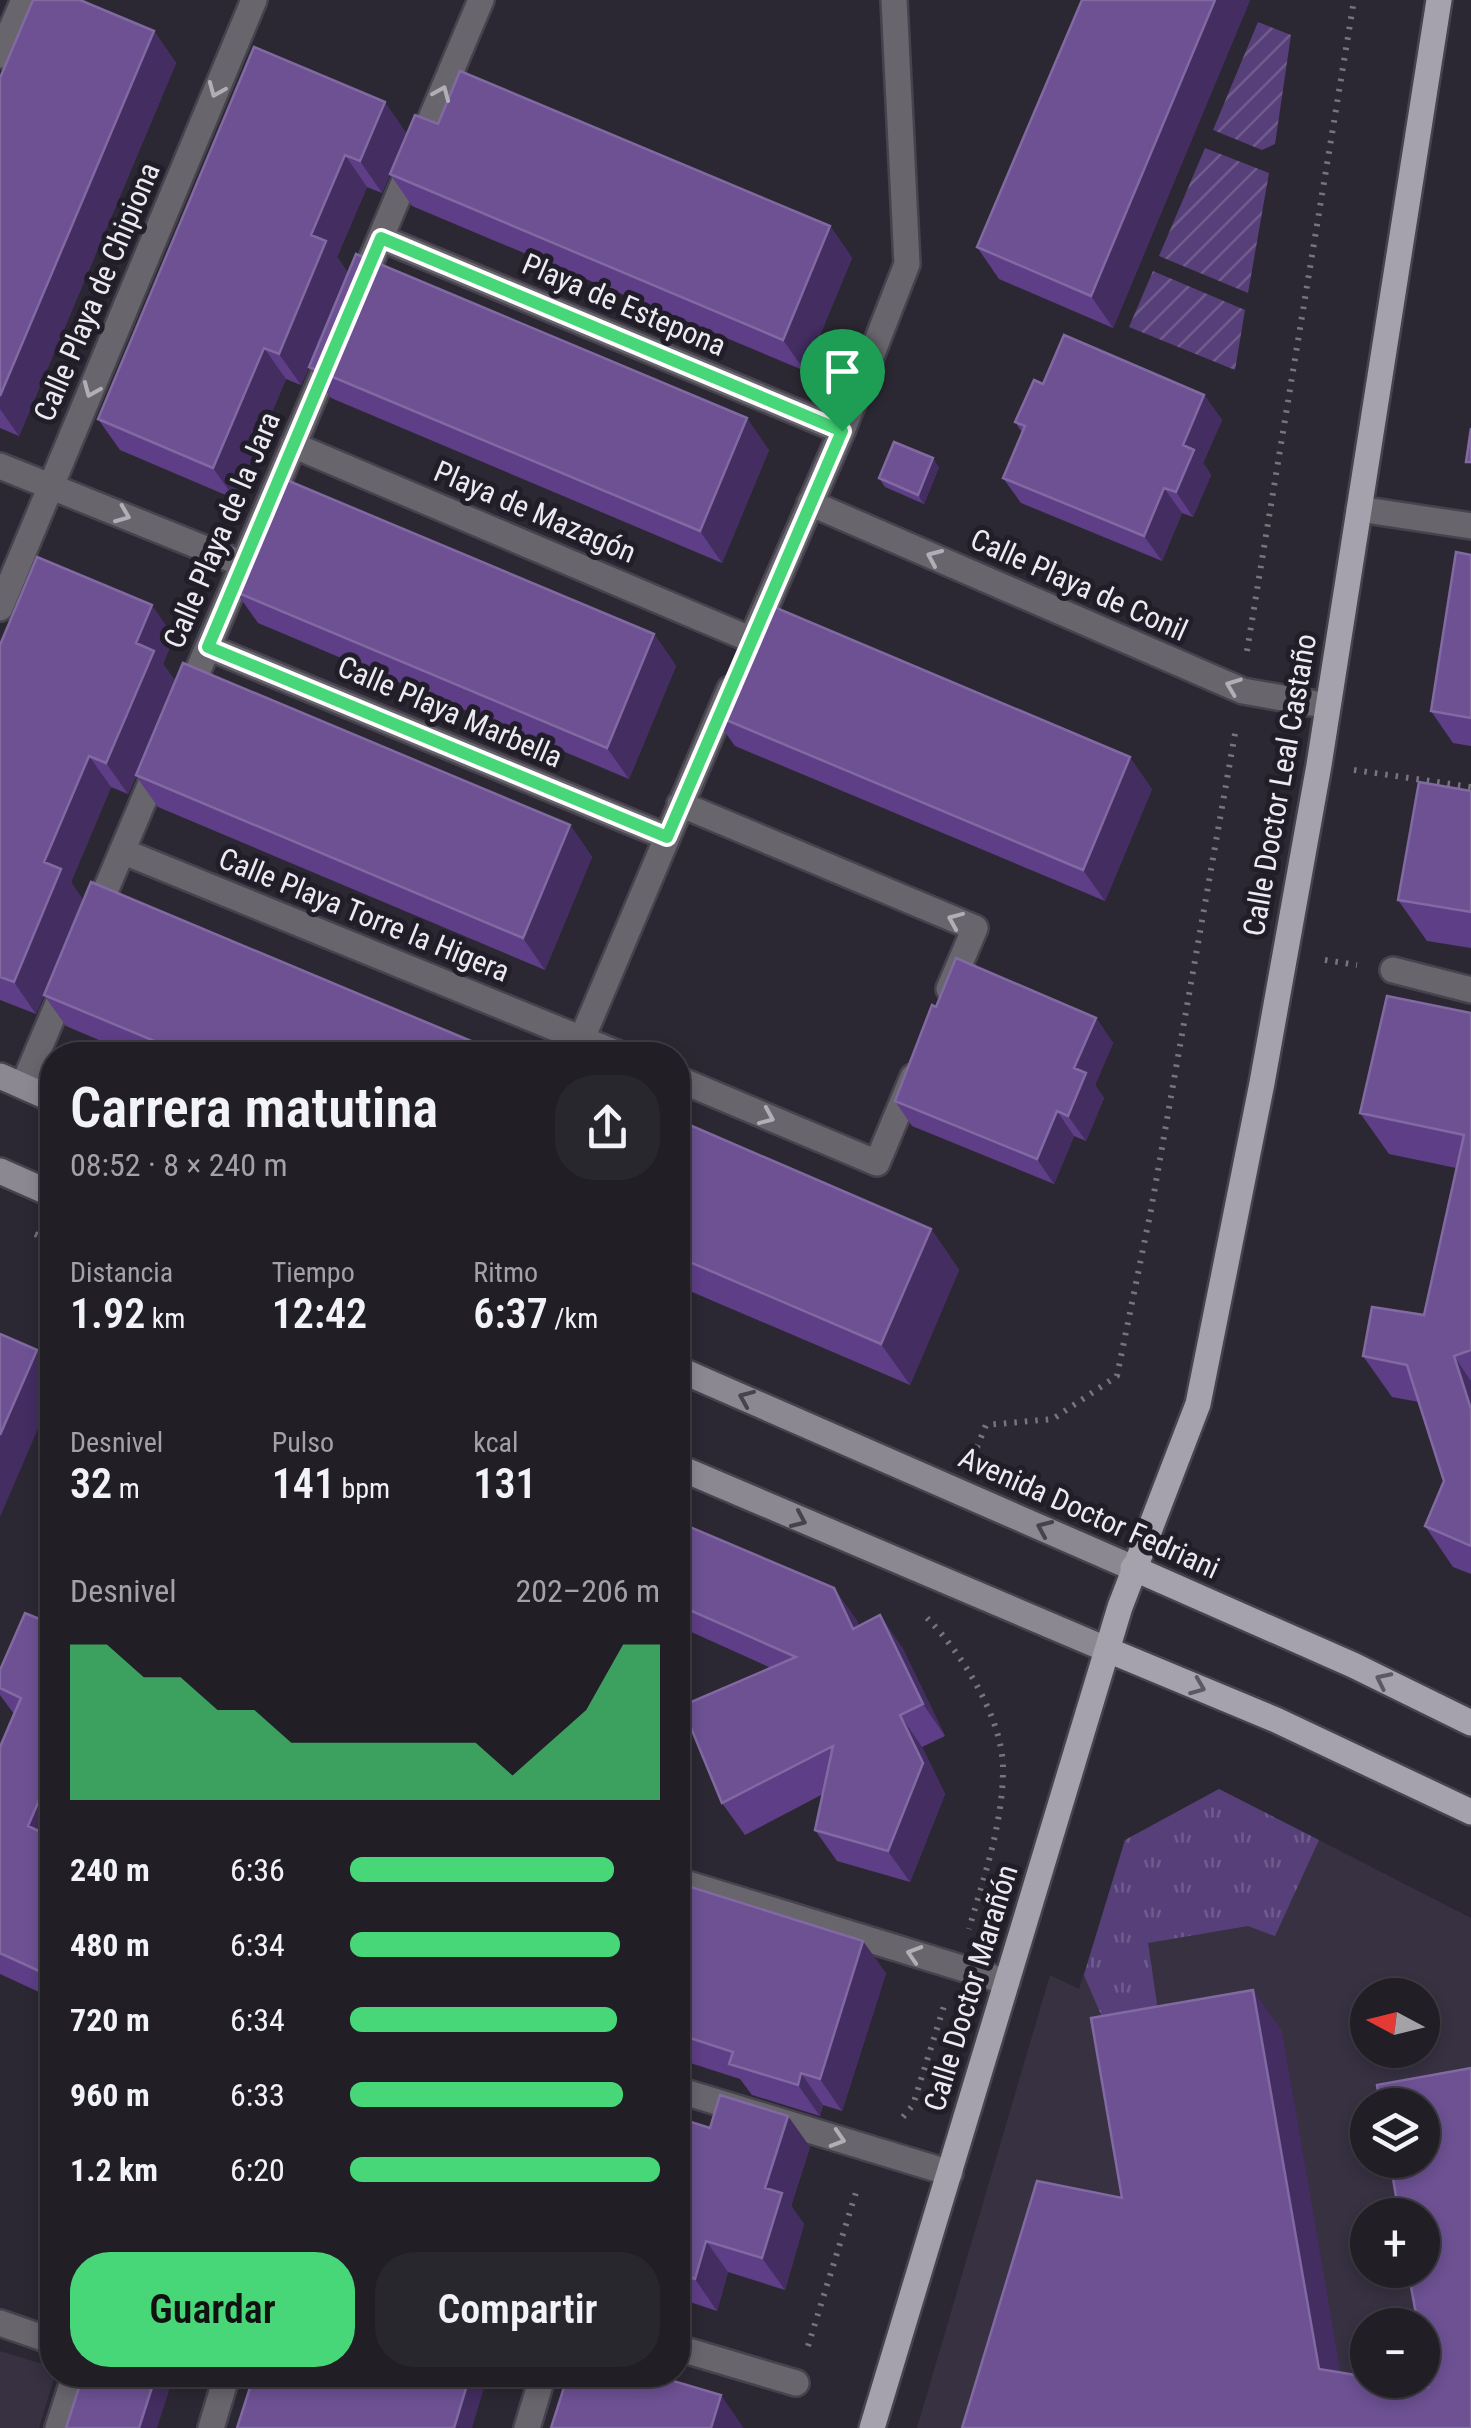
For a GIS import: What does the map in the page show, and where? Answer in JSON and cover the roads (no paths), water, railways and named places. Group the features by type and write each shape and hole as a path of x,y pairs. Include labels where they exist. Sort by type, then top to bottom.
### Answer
{"main road":[{"name":"Calle Doctor Leal Castaño","path":"1133,1568 1198,1404 1319,765 1439,0"},
{"path":"12,1081 40,1094"},
{"path":"0,1171 40,1189"},
{"name":"Avenida Doctor Fedriani","path":"690,1374 1337,1658 1471,1723"},
{"path":"690,1472 920,1573 1276,1720 1471,1812"},
{"name":"Calle Doctor Marañón","path":"872,2428 1133,1568"}],"street":[{"path":"0,56 24,0"},
{"name":"Calle Playa de Chipiona","path":"0,608 254,0"},
{"name":"Calle Playa de la Jara","path":"180,715 481,0"},
{"path":"581,1042 842,431 907,264 894,0"},
{"name":"Playa de Estepona","path":"381,238 842,431"},
{"name":"Playa de Mazagón","path":"294,445 752,640"},
{"path":"0,466 243,564"},
{"name":"Calle Playa de Conil","path":"810,504 1242,691 1328,706"},
{"path":"1359,509 1471,526"},
{"name":"Calle Playa Marbella","path":"208,647 667,837"},
{"path":"12,1081 80,951 165,749"},
{"path":"680,804 975,928 937,1019"},
{"name":"Calle Playa Torre la Higera","path":"122,851 567,1042"},
{"path":"1393,970 1471,990"},
{"path":"690,1084 877,1163 922,1055"},
{"path":"690,1885 1007,1982"},
{"path":"690,2094 950,2173"},
{"path":"0,2324 40,2337"},
{"path":"690,2352 796,2383"},
{"path":"58,2428 71,2387"},
{"path":"211,2428 224,2387"},
{"path":"527,2428 539,2387"}]}
